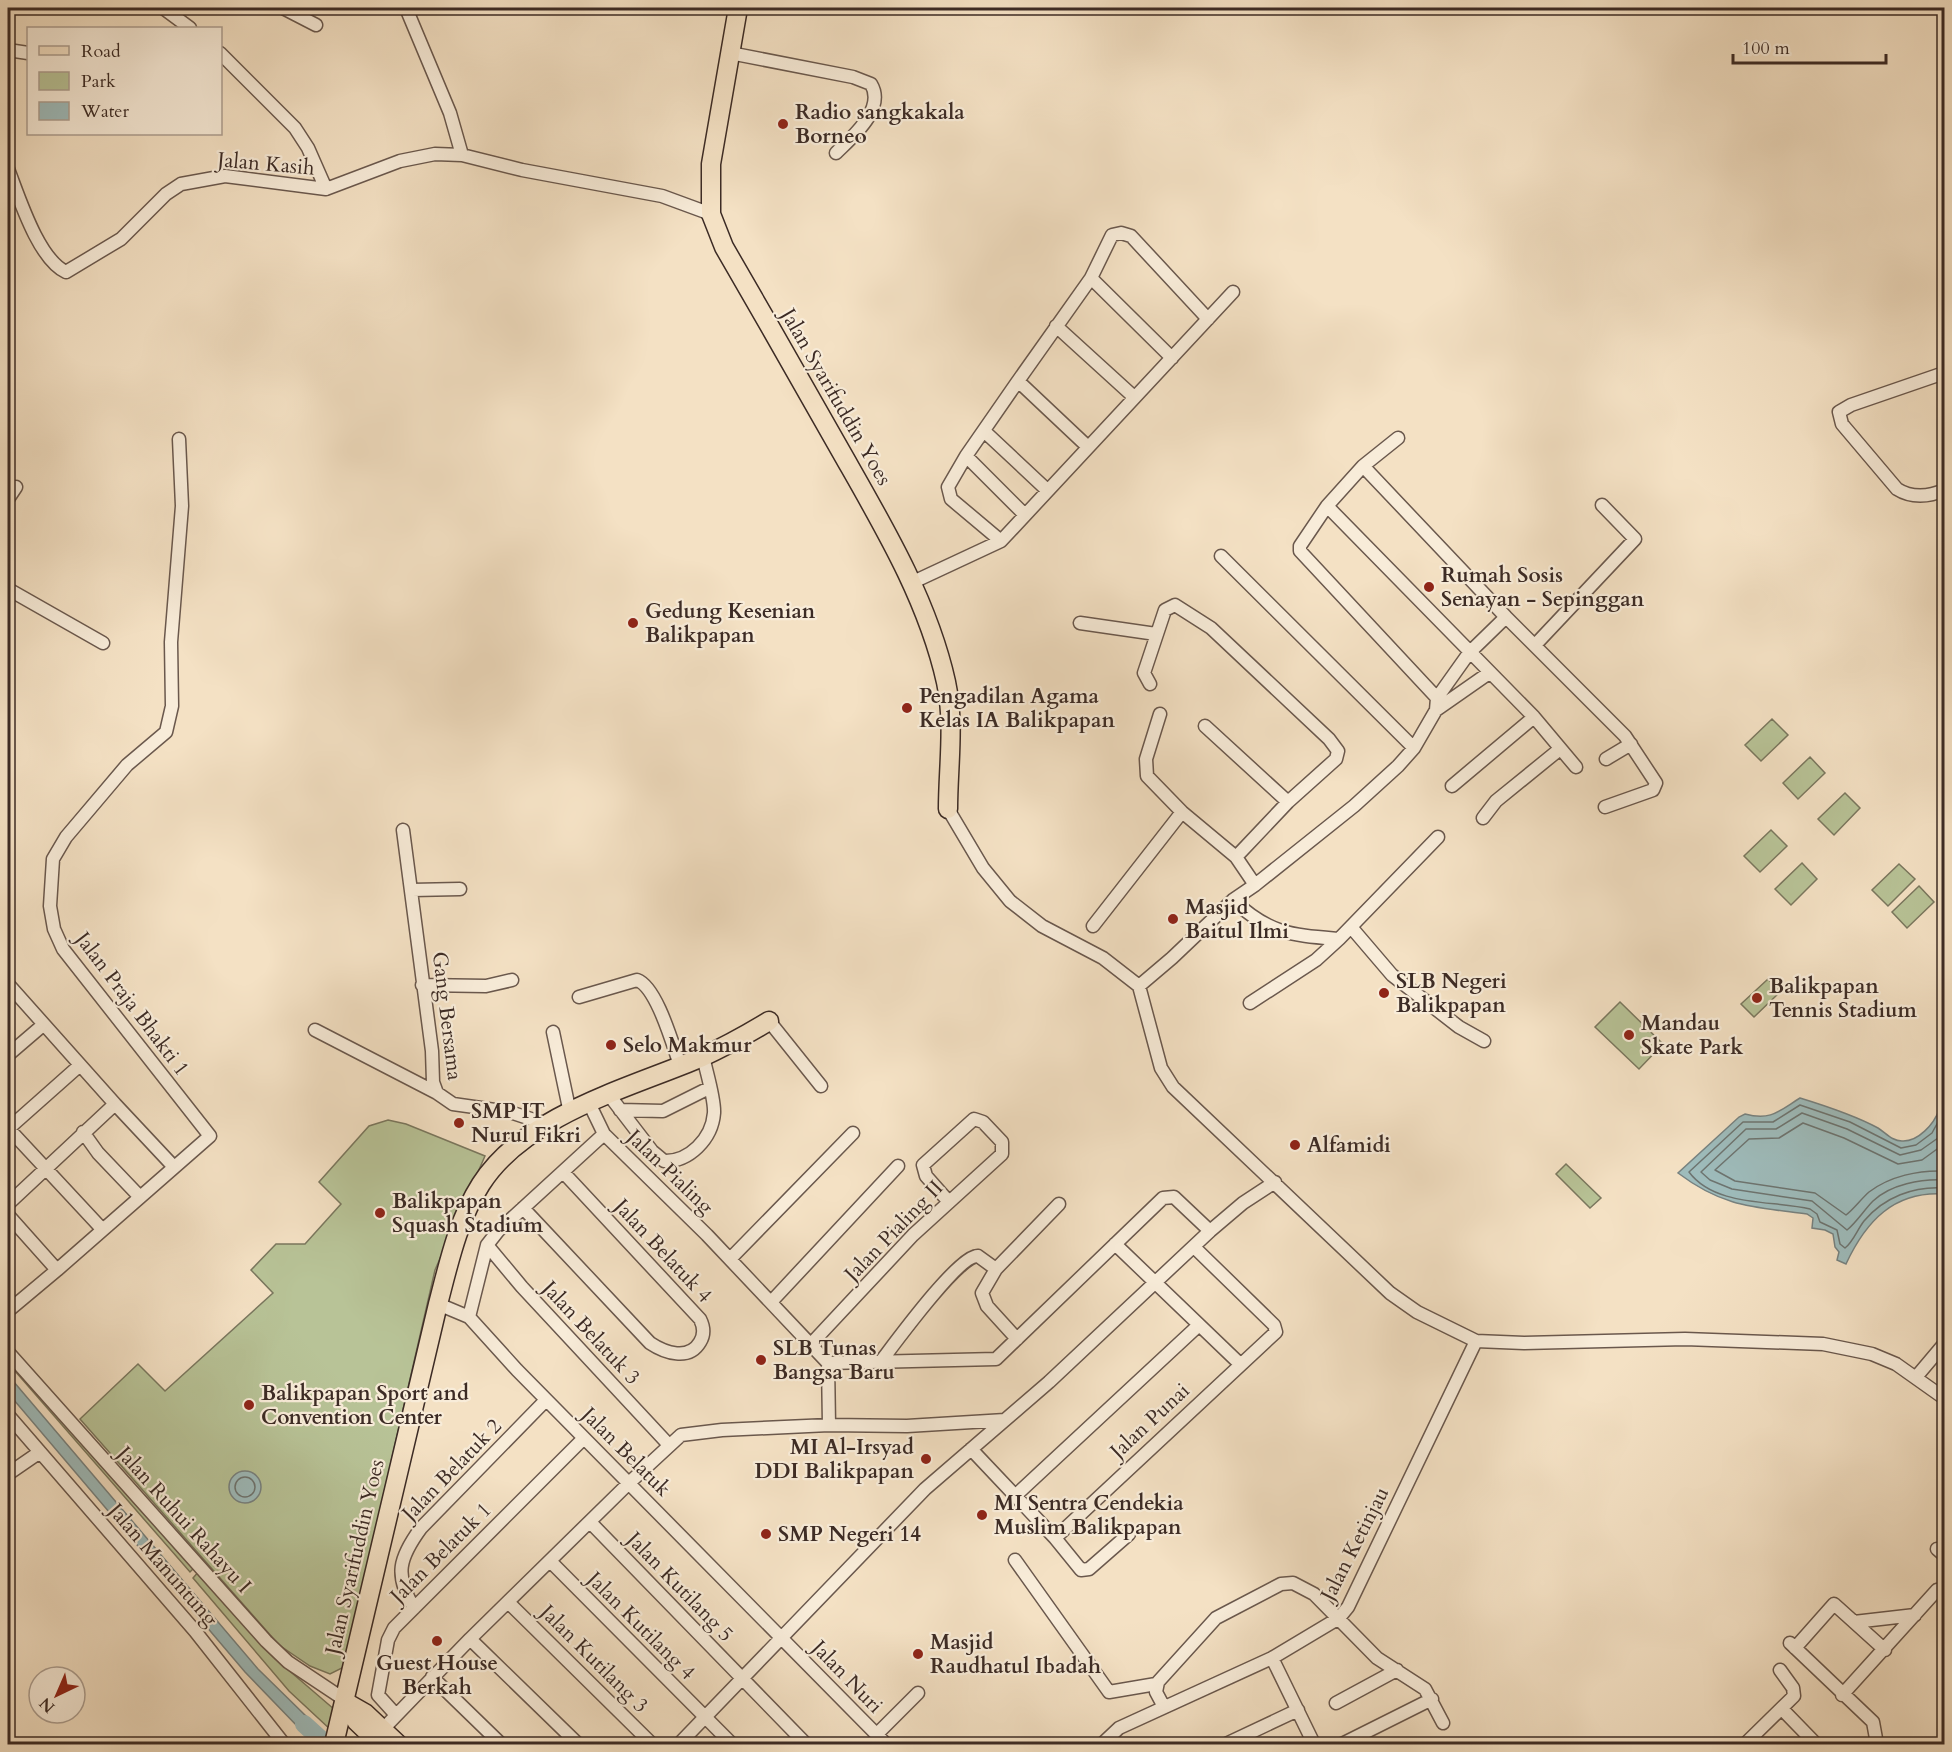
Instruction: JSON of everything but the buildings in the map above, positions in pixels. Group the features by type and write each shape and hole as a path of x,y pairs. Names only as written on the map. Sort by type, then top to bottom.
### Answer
{"highway":[{"name":"Jalan Syarifuddin Yoes","path":"738,8 711,164 711,214 724,247 873,507 911,582 928,624 946,683 951,748 948,809"},
{"name":"Jalan Syarifuddin Yoes","path":"336,1736 454,1240 481,1184 515,1147 546,1124 589,1103 736,1041 769,1021"}],"main road":[{"path":"345,1700 366,1712 400,1744"},
{"path":"345,1700 355,1722 378,1744"}],"street":[{"path":"163,8 189,27"},
{"path":"283,8 316,25"},
{"path":"406,8 450,113 462,155"},
{"path":"8,50 27,53"},
{"path":"730,53 853,77 871,84 876,95 874,106 866,120 836,153"},
{"path":"222,55 294,128 308,148 326,189"},
{"name":"Jalan Kasih","path":"8,169 34,232 51,262 66,272 121,239 166,194 181,184 225,176 326,189 400,160 435,154 462,155 522,170 662,196 711,214"},
{"path":"1001,541 951,499 948,487 966,456 1091,278 1112,235 1125,233 1131,236 1208,319"},
{"path":"1091,278 1172,358"},
{"path":"911,582 1001,541 1233,292"},
{"path":"1056,326 1134,397"},
{"path":"1944,373 1851,405 1839,412 1842,424 1897,489 1906,495 1916,496 1944,490"},
{"path":"1018,381 1088,447"},
{"path":"984,431 1047,490"},
{"path":"1398,438 1363,466 1327,506 1300,546 1300,553 1437,704"},
{"name":"Jalan Praja Bhakti 1","path":"8,1311 210,1136 63,949 54,929 50,885 53,859 66,837 127,765 166,732 172,706 171,642 181,518 179,439"},
{"path":"966,456 1024,514"},
{"path":"1363,466 1506,617 1536,644 1631,744 1656,783 1656,787 1605,807"},
{"path":"8,499 16,487"},
{"path":"1536,644 1635,539 1602,505"},
{"path":"1327,506 1468,653 1534,717 1576,767"},
{"path":"1221,556 1414,748"},
{"path":"8,589 102,643"},
{"path":"1150,684 1144,673 1156,634 1165,610 1175,605 1196,617 1329,739 1338,751 1336,759 1288,802 1236,857"},
{"path":"1139,986 1233,900 1354,806 1398,766 1414,748 1468,653 1506,617"},
{"path":"1080,623 1156,634"},
{"path":"1437,704 1488,673"},
{"path":"1160,714 1146,759 1147,776 1182,812 1236,857 1255,885"},
{"path":"1452,786 1534,717"},
{"path":"1205,726 1288,802"},
{"path":"1606,759 1631,744"},
{"path":"1483,818 1496,801 1560,749"},
{"path":"948,809 983,868 1010,902 1042,926 1103,958 1139,986 1166,1078 1390,1293 1417,1312 1476,1341 1524,1343 1686,1339 1823,1344 1872,1353 1917,1376 1944,1398"},
{"path":"1093,926 1182,812"},
{"name":"Gang Bersama","path":"403,830 432,1051 433,1082 437,1093 453,1104 510,1112 546,1124"},
{"path":"1250,1003 1316,960 1438,837"},
{"path":"412,890 460,889"},
{"path":"1233,900 1254,920 1275,930 1303,936 1339,939"},
{"path":"1351,927 1392,975 1459,1027 1484,1041"},
{"path":"422,985 486,986 512,980"},
{"path":"579,997 637,980 642,982 656,1002 680,1065"},
{"path":"8,984 79,1066 174,1167"},
{"path":"769,1021 821,1086"},
{"path":"8,1055 43,1025"},
{"path":"315,1030 437,1093"},
{"path":"553,1032 570,1113"},
{"path":"609,1095 651,1151 664,1161 676,1162 701,1144 714,1112 703,1056"},
{"path":"79,1066 8,1129 102,1229"},
{"path":"620,1110 663,1111 709,1088"},
{"path":"589,1103 604,1134"},
{"path":"8,1204 115,1104"},
{"name":"Jalan Pialing II","path":"812,1343 913,1236 1002,1154 1004,1148 983,1122 974,1119 922,1165 926,1176 949,1202"},
{"path":"83,1132 98,1153 140,1197"},
{"path":"730,1259 854,1133"},
{"name":"Jalan Pialing","path":"487,1245 523,1208 604,1134 772,1301 828,1362"},
{"path":"772,1301 898,1166"},
{"name":"Jalan Belatuk 4","path":"523,1208 650,1343 662,1350 677,1354 689,1353 699,1344 704,1335 700,1319 562,1172"},
{"path":"679,1744 925,1489 1155,1285 1210,1231 1243,1203 1275,1182"},
{"path":"829,1425 828,1362 996,1359 1162,1198 1174,1197 1210,1231"},
{"path":"1017,1339 983,1299 982,1293 996,1269 1059,1204"},
{"path":"8,1215 57,1270"},
{"path":"1115,1244 1155,1285 1240,1364"},
{"path":"470,1317 487,1245"},
{"name":"Jalan Belatuk 3","path":"487,1245 530,1295 669,1445"},
{"name":"Jalan Punai","path":"1055,1538 1276,1329 1194,1247"},
{"path":"882,1360 940,1287 968,1258 978,1256 996,1269"},
{"name":"Jalan Belatuk","path":"438,1304 470,1317 546,1400 781,1637"},
{"path":"1016,1495 1199,1325"},
{"name":"Jalan Ketinjau","path":"1102,1744 1119,1728 1272,1658 1339,1618 1348,1607 1476,1341"},
{"path":"1917,1376 1944,1344"},
{"name":"Jalan Ruhui Rahayu I","path":"8,1352 266,1641 296,1667 345,1700"},
{"name":"Jalan Belatuk 2","path":"414,1608 400,1582 411,1542 421,1528 546,1400"},
{"name":"Jalan Manuntung","path":"8,1414 195,1631 284,1744"},
{"path":"384,1728 470,1639 681,1435 692,1432 829,1425 907,1426 1005,1420"},
{"name":"Jalan Belatuk 1","path":"396,1715 378,1695 388,1640 394,1628 584,1438"},
{"path":"971,1449 1016,1495 1081,1570 1089,1569 1129,1534"},
{"path":"8,1474 40,1452"},
{"name":"Jalan Kutilang 5","path":"590,1522 806,1744"},
{"path":"1015,1560 1108,1692 1156,1684 1216,1618 1281,1584 1293,1583 1314,1594 1377,1658 1425,1689 1443,1723"},
{"name":"Jalan Kutilang 4","path":"550,1561 732,1744"},
{"path":"1842,1695 1937,1590 1944,1589"},
{"name":"Jalan Kutilang 3","path":"508,1602 652,1744"},
{"path":"1877,1744 1873,1722 1842,1695 1793,1645 1834,1604 1885,1650"},
{"path":"1854,1622 1915,1615"},
{"name":"Jalan Nuri","path":"781,1637 886,1744"},
{"path":"470,1639 578,1744"},
{"path":"1272,1658 1314,1744"},
{"path":"1336,1703 1397,1670"},
{"path":"1745,1744 1795,1695 1780,1670"},
{"path":"432,1677 501,1744"},
{"path":"1156,1684 1156,1692 1164,1707"},
{"path":"876,1734 918,1693"},
{"path":"1341,1744 1432,1699"},
{"path":"1782,1709 1816,1744"},
{"path":"1226,1744 1298,1710"}],"green space":[{"path":"1772,719 1788,735 1761,761 1745,745"},
{"path":"1810,757 1825,773 1798,799 1783,783"},
{"path":"1845,793 1860,808 1834,835 1818,819"},
{"path":"1771,830 1787,846 1760,872 1744,856"},
{"path":"1802,863 1817,879 1791,905 1775,889"},
{"path":"1899,864 1915,879 1888,906 1872,890"},
{"path":"1919,886 1934,902 1907,928 1892,912"},
{"path":"1768,979 1780,992 1754,1017 1741,1004"},
{"name":"Mandau Skate Park","path":"1620,1002 1663,1044 1639,1069 1595,1027"},
{"name":"Balikpapan Sport and Convention Center","path":"388,1120 406,1124 485,1156 435,1270 344,1667 330,1674 310,1666 279,1645 80,1419 138,1364 165,1391 273,1293 251,1270 276,1244 305,1244 341,1204 319,1182 369,1126"},
{"path":"1566,1164 1601,1198 1590,1208 1556,1174"},
{"path":"8,1352 196,1566 190,1572 8,1363"},
{"path":"200,1570 278,1661 335,1710 332,1731 289,1691 193,1578"}],"water":[{"path":"1944,1060 1944,1194 1926,1194 1896,1203 1873,1222 1863,1234 1846,1264 1837,1260 1839,1252 1835,1247 1833,1234 1812,1228 1813,1218 1807,1214 1739,1204 1710,1193 1678,1173 1739,1117 1745,1114 1762,1116 1774,1114 1800,1098 1859,1119 1895,1140 1914,1139 1929,1126 1939,1110 1940,1072"},
{"path":"8,1375 258,1669 309,1719 299,1728 245,1672 8,1393"},
{"path":"245,1471 256,1476 261,1487 256,1498 245,1503 234,1498 229,1487 234,1476"}],"waterway":[{"path":"304,1724 326,1744"}],"place":[{"name":"Radio sangkakala Borneo","path":"783,124"},
{"name":"Rumah Sosis Senayan - Sepinggan","path":"1429,587"},
{"name":"Gedung Kesenian Balikpapan","path":"633,623"},
{"name":"Pengadilan Agama Kelas IA Balikpapan","path":"907,708"},
{"name":"Masjid Baitul Ilmi","path":"1173,919"},
{"name":"SLB Negeri Balikpapan","path":"1384,993"},
{"name":"Balikpapan Tennis Stadium","path":"1757,998"},
{"name":"Mandau Skate Park","path":"1629,1035"},
{"name":"Selo Makmur","path":"611,1045"},
{"name":"SMP IT Nurul Fikri","path":"459,1123"},
{"name":"Alfamidi","path":"1295,1145"},
{"name":"Balikpapan Squash Stadium","path":"380,1213"},
{"name":"SLB Tunas Bangsa Baru","path":"761,1360"},
{"name":"Balikpapan Sport and Convention Center","path":"249,1405"},
{"name":"MI Al-Irsyad DDI Balikpapan","path":"926,1459"},
{"name":"MI Sentra Cendekia Muslim Balikpapan","path":"982,1515"},
{"name":"SMP Negeri 14","path":"766,1534"},
{"name":"Guest House Berkah","path":"437,1641"},
{"name":"Masjid Raudhatul Ibadah","path":"918,1654"}]}
